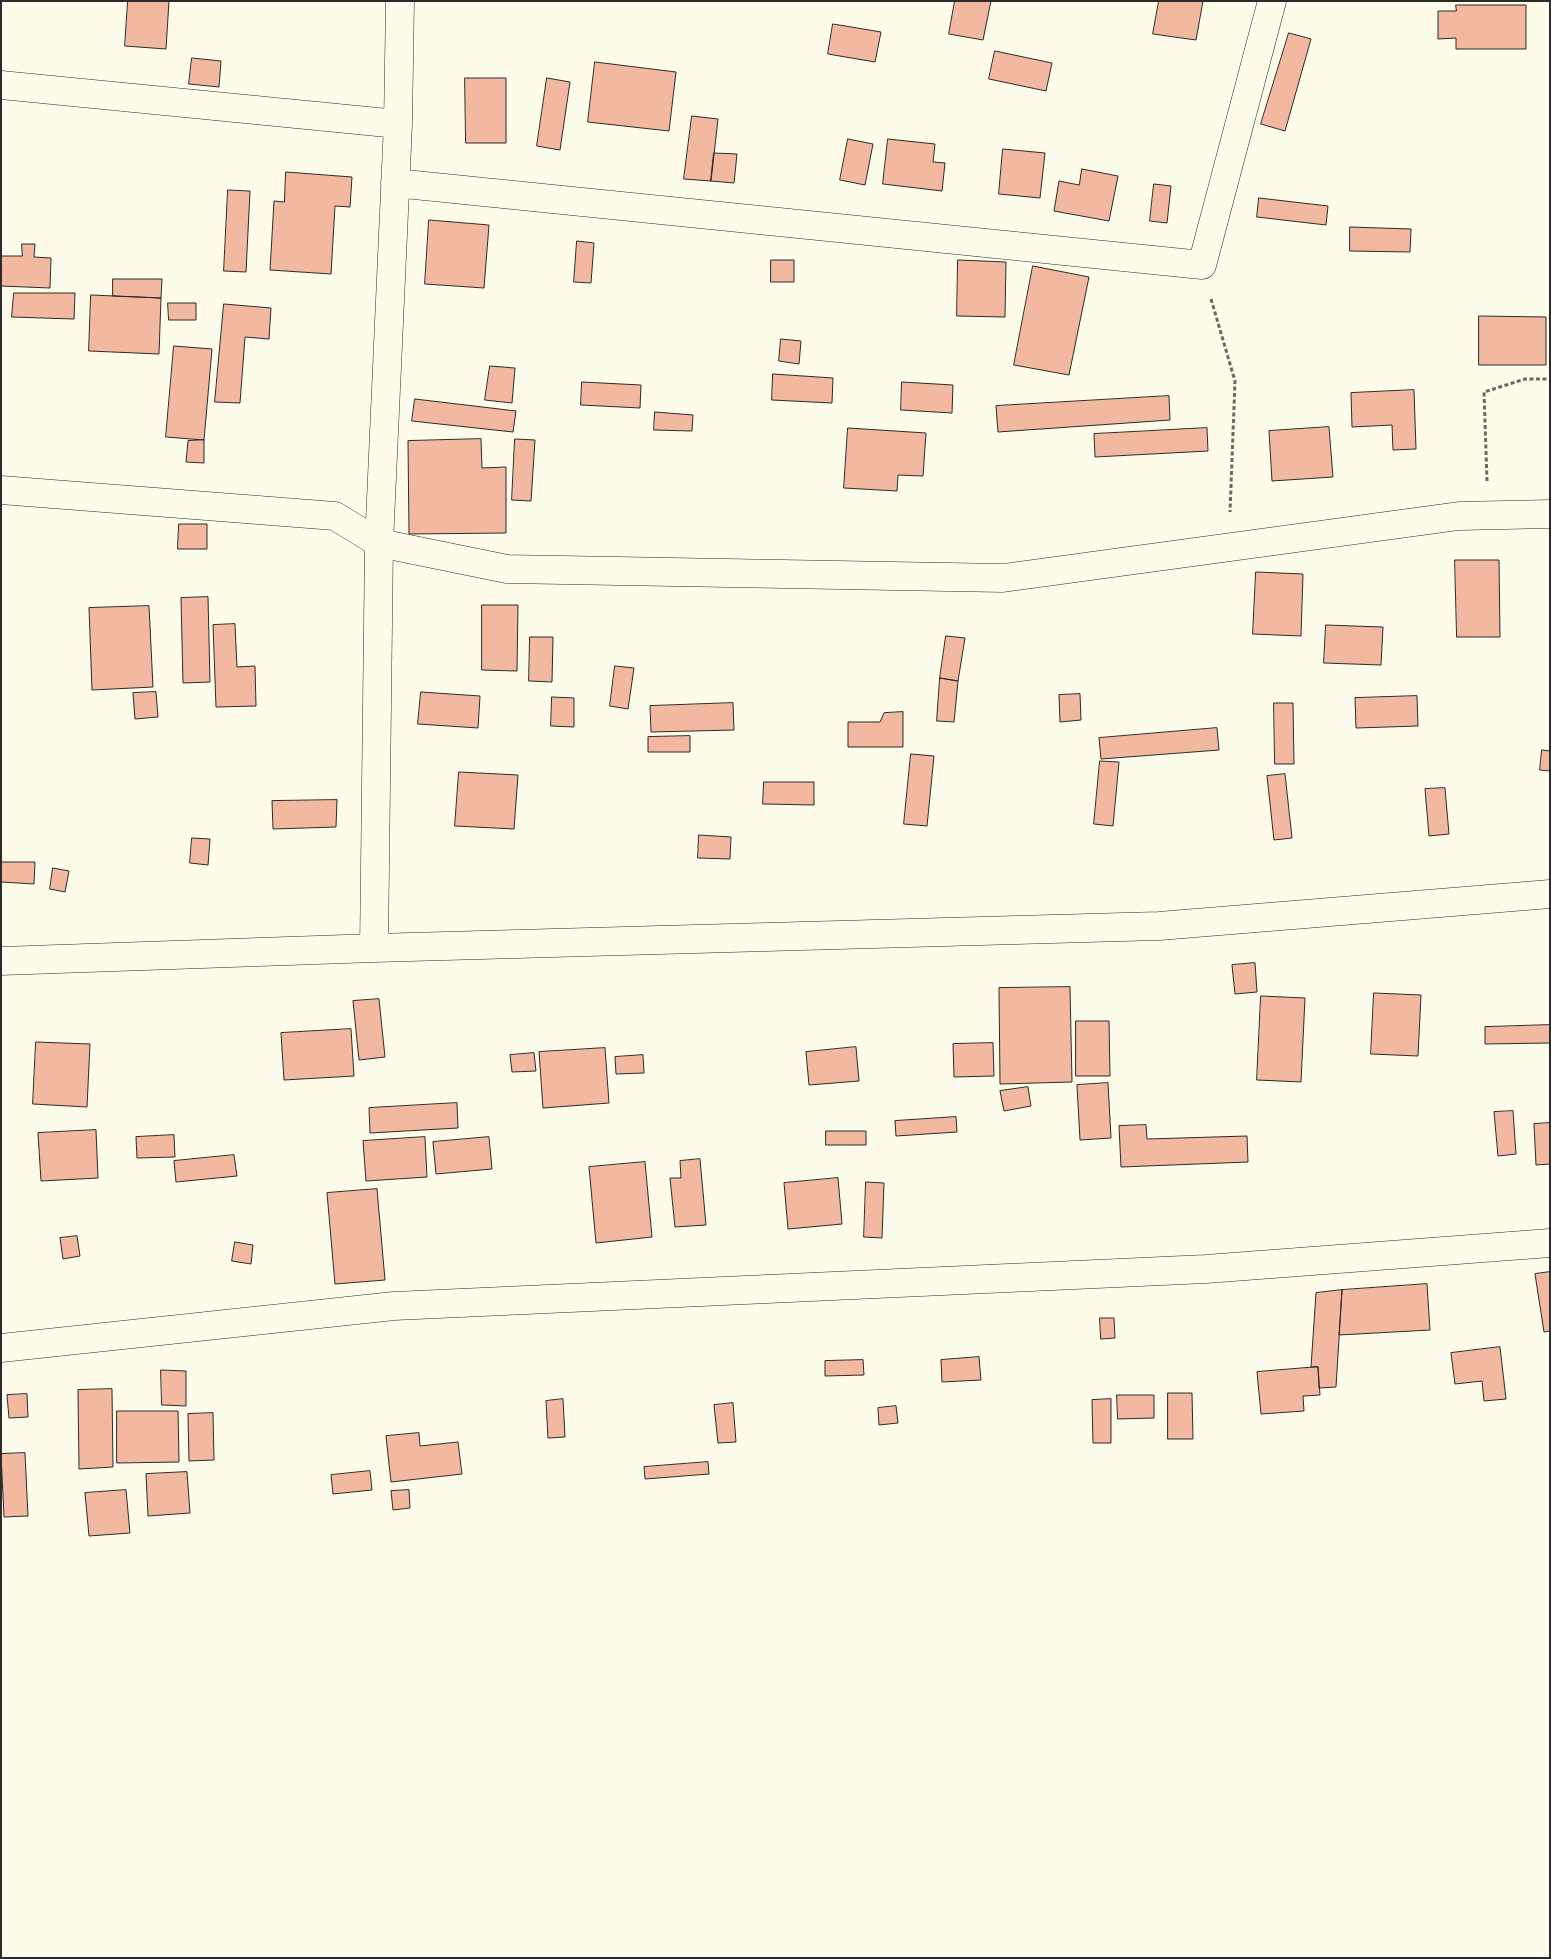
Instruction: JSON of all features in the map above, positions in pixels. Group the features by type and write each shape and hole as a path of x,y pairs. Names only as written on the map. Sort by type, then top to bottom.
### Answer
{"street":[{"path":"374,948 379,543 398,124 400,1"},
{"path":"395,183 1202,265 1272,1"},
{"path":"1,85 398,124"},
{"path":"1,490 335,516 379,543 507,569 1003,578 1459,516 1550,514"},
{"path":"1,962 374,948 1160,926 1550,894"},
{"path":"1,1348 394,1306 1206,1269 1550,1243"}],"path":[{"path":"1202,265 1234,381 1228,547"},
{"path":"1488,515 1484,392 1525,379 1550,379"}],"building":[{"path":"128,1 169,1 166,49 125,46"},
{"path":"955,1 991,1 983,40 949,34"},
{"path":"1159,1 1203,1 1196,40 1153,34"},
{"path":"1456,5 1526,5 1526,49 1456,49 1456,38 1438,39 1438,11 1456,11"},
{"path":"833,24 881,32 875,62 828,54"},
{"path":"1289,33 1311,39 1285,131 1261,124"},
{"path":"995,51 1052,63 1046,91 989,79"},
{"path":"192,58 221,61 219,87 189,84"},
{"path":"595,62 676,72 669,131 588,122"},
{"path":"465,78 506,78 506,143 466,143"},
{"path":"547,78 570,82 560,150 537,146"},
{"path":"692,116 718,119 711,181 684,179"},
{"path":"848,139 873,144 865,185 840,180"},
{"path":"888,139 935,144 933,162 945,163 942,191 883,184"},
{"path":"1003,149 1045,153 1040,198 999,194"},
{"path":"714,153 737,154 734,183 711,181"},
{"path":"1082,169 1118,176 1109,221 1054,211 1059,181 1079,185"},
{"path":"286,172 352,177 350,207 335,206 331,274 270,270 274,201 284,202"},
{"path":"1154,184 1171,186 1167,223 1150,221"},
{"path":"228,190 250,191 246,272 224,271"},
{"path":"1259,198 1328,206 1326,225 1257,217"},
{"path":"429,220 489,225 484,288 425,284"},
{"path":"1350,227 1411,229 1410,252 1350,251"},
{"path":"577,241 594,243 591,283 574,282"},
{"path":"22,244 35,244 34,257 51,258 50,288 1,286 1,256 22,256"},
{"path":"771,260 794,260 794,282 771,282"},
{"path":"958,260 1006,262 1005,317 957,316"},
{"path":"1033,266 1089,277 1069,375 1014,365"},
{"path":"113,279 162,279 161,298 113,296"},
{"path":"14,293 75,293 74,319 12,317"},
{"path":"91,295 161,298 159,354 89,351"},
{"path":"168,303 196,303 196,320 169,320"},
{"path":"224,304 271,308 269,339 245,337 240,403 215,402"},
{"path":"1479,316 1546,317 1546,365 1479,365"},
{"path":"781,339 801,341 799,364 779,361"},
{"path":"174,346 212,349 204,440 166,437"},
{"path":"490,366 515,368 512,403 485,400"},
{"path":"773,374 833,378 832,403 772,400"},
{"path":"582,382 641,385 640,408 581,405"},
{"path":"902,382 953,385 952,413 901,410"},
{"path":"1414,390 1416,449 1393,450 1392,425 1352,427 1351,393"},
{"path":"1169,396 1170,420 998,432 996,406"},
{"path":"415,399 516,411 513,432 412,421"},
{"path":"655,412 693,415 692,431 654,430"},
{"path":"1329,427 1333,477 1272,481 1269,431"},
{"path":"848,428 926,433 923,476 898,475 897,491 844,488"},
{"path":"1207,428 1208,451 1095,457 1094,434"},
{"path":"481,439 482,468 506,467 506,533 409,534 408,441"},
{"path":"515,439 535,440 531,501 512,500"},
{"path":"204,440 204,463 186,462 188,441"},
{"path":"179,524 207,524 207,549 178,549"},
{"path":"1455,560 1499,560 1500,637 1457,637"},
{"path":"1256,572 1303,574 1301,636 1253,634"},
{"path":"208,597 210,682 183,683 181,598"},
{"path":"482,605 518,605 517,671 482,670"},
{"path":"149,606 153,687 92,690 89,608"},
{"path":"235,624 237,667 255,666 256,706 216,707 213,625"},
{"path":"1326,625 1383,627 1381,665 1324,663"},
{"path":"946,636 965,638 958,681 940,678"},
{"path":"530,637 553,637 552,682 529,681"},
{"path":"615,666 634,668 628,709 610,706"},
{"path":"940,678 958,681 954,722 937,721"},
{"path":"156,692 158,717 135,719 133,693"},
{"path":"421,692 480,696 478,728 418,724"},
{"path":"1080,694 1081,720 1060,722 1059,695"},
{"path":"1417,696 1418,726 1356,728 1355,698"},
{"path":"552,697 574,698 574,727 551,726"},
{"path":"733,703 734,730 651,732 650,706"},
{"path":"1274,703 1293,703 1294,764 1275,764"},
{"path":"903,712 903,747 848,747 848,722 880,722 884,713"},
{"path":"1217,728 1219,750 1101,759 1099,738"},
{"path":"690,736 690,752 648,752 648,737"},
{"path":"1542,750 1550,751 1550,771 1540,770"},
{"path":"911,754 934,756 927,826 904,824"},
{"path":"1100,761 1119,762 1113,826 1094,824"},
{"path":"459,772 518,775 514,829 455,826"},
{"path":"1285,774 1292,838 1274,840 1267,776"},
{"path":"764,782 814,782 814,805 763,804"},
{"path":"1445,788 1449,834 1429,836 1425,789"},
{"path":"337,800 336,827 273,829 272,801"},
{"path":"699,835 731,837 730,859 698,858"},
{"path":"192,838 210,839 208,865 190,863"},
{"path":"1,862 35,862 34,884 1,882"},
{"path":"53,868 69,871 65,892 50,889"},
{"path":"1255,963 1257,992 1235,994 1232,965"},
{"path":"1070,987 1072,1082 1000,1084 999,988"},
{"path":"1374,993 1421,995 1418,1056 1371,1054"},
{"path":"1261,996 1305,998 1301,1082 1257,1080"},
{"path":"379,999 385,1057 359,1060 353,1001"},
{"path":"1076,1021 1109,1021 1110,1076 1076,1076"},
{"path":"1550,1025 1550,1043 1485,1044 1485,1027"},
{"path":"351,1029 354,1076 284,1080 281,1033"},
{"path":"36,1042 90,1044 87,1107 33,1104"},
{"path":"993,1043 994,1076 954,1077 953,1044"},
{"path":"856,1047 859,1081 809,1085 806,1052"},
{"path":"605,1048 609,1103 543,1108 539,1052"},
{"path":"534,1053 536,1071 512,1072 510,1055"},
{"path":"643,1055 644,1073 616,1074 615,1057"},
{"path":"1108,1083 1111,1138 1080,1140 1077,1085"},
{"path":"1028,1087 1031,1106 1004,1111 1000,1091"},
{"path":"457,1103 458,1128 370,1133 369,1108"},
{"path":"1513,1111 1516,1154 1498,1156 1494,1112"},
{"path":"956,1117 957,1132 896,1136 895,1121"},
{"path":"1550,1123 1550,1164 1536,1165 1534,1124"},
{"path":"1146,1125 1147,1139 1247,1136 1248,1162 1121,1167 1119,1126"},
{"path":"96,1130 98,1178 41,1181 38,1133"},
{"path":"826,1131 866,1131 866,1145 826,1145"},
{"path":"174,1135 175,1157 137,1158 136,1137"},
{"path":"425,1137 427,1177 366,1181 363,1141"},
{"path":"489,1137 492,1169 436,1174 433,1142"},
{"path":"234,1155 237,1176 176,1182 174,1161"},
{"path":"700,1159 706,1225 675,1227 670,1178 681,1178 680,1161"},
{"path":"645,1162 652,1237 596,1243 589,1167"},
{"path":"838,1178 842,1224 788,1229 784,1183"},
{"path":"866,1182 884,1183 882,1238 864,1237"},
{"path":"377,1189 385,1280 335,1284 327,1193"},
{"path":"77,1236 80,1256 63,1259 60,1238"},
{"path":"235,1242 253,1245 251,1264 232,1261"},
{"path":"1550,1272 1550,1331 1544,1332 1535,1274"},
{"path":"1427,1284 1430,1330 1339,1335 1342,1290"},
{"path":"1342,1290 1336,1387 1319,1388 1318,1367 1311,1367 1316,1293"},
{"path":"1100,1318 1114,1318 1115,1338 1101,1339"},
{"path":"1500,1347 1506,1399 1484,1401 1482,1381 1455,1384 1451,1353"},
{"path":"979,1357 981,1380 942,1382 941,1360"},
{"path":"863,1360 864,1375 825,1376 825,1361"},
{"path":"1318,1367 1320,1395 1303,1396 1304,1411 1261,1414 1257,1372"},
{"path":"161,1370 186,1371 186,1406 162,1405"},
{"path":"112,1389 113,1467 79,1469 78,1390"},
{"path":"1168,1393 1192,1393 1193,1439 1168,1439"},
{"path":"27,1394 28,1417 9,1418 7,1395"},
{"path":"1117,1395 1154,1395 1154,1418 1118,1419"},
{"path":"563,1399 565,1437 548,1438 546,1401"},
{"path":"1111,1399 1111,1443 1093,1443 1092,1400"},
{"path":"733,1403 736,1442 718,1443 714,1405"},
{"path":"896,1406 898,1423 879,1425 878,1408"},
{"path":"117,1411 178,1411 179,1462 117,1463"},
{"path":"213,1413 214,1460 189,1461 188,1414"},
{"path":"419,1433 420,1446 458,1442 462,1474 391,1482 386,1436"},
{"path":"25,1453 28,1516 4,1517 1,1454"},
{"path":"708,1462 709,1474 645,1479 644,1467"},
{"path":"370,1471 372,1490 333,1494 331,1475"},
{"path":"187,1472 190,1513 148,1516 146,1474"},
{"path":"126,1490 130,1533 89,1536 85,1493"},
{"path":"409,1490 410,1508 393,1510 391,1491"}]}
